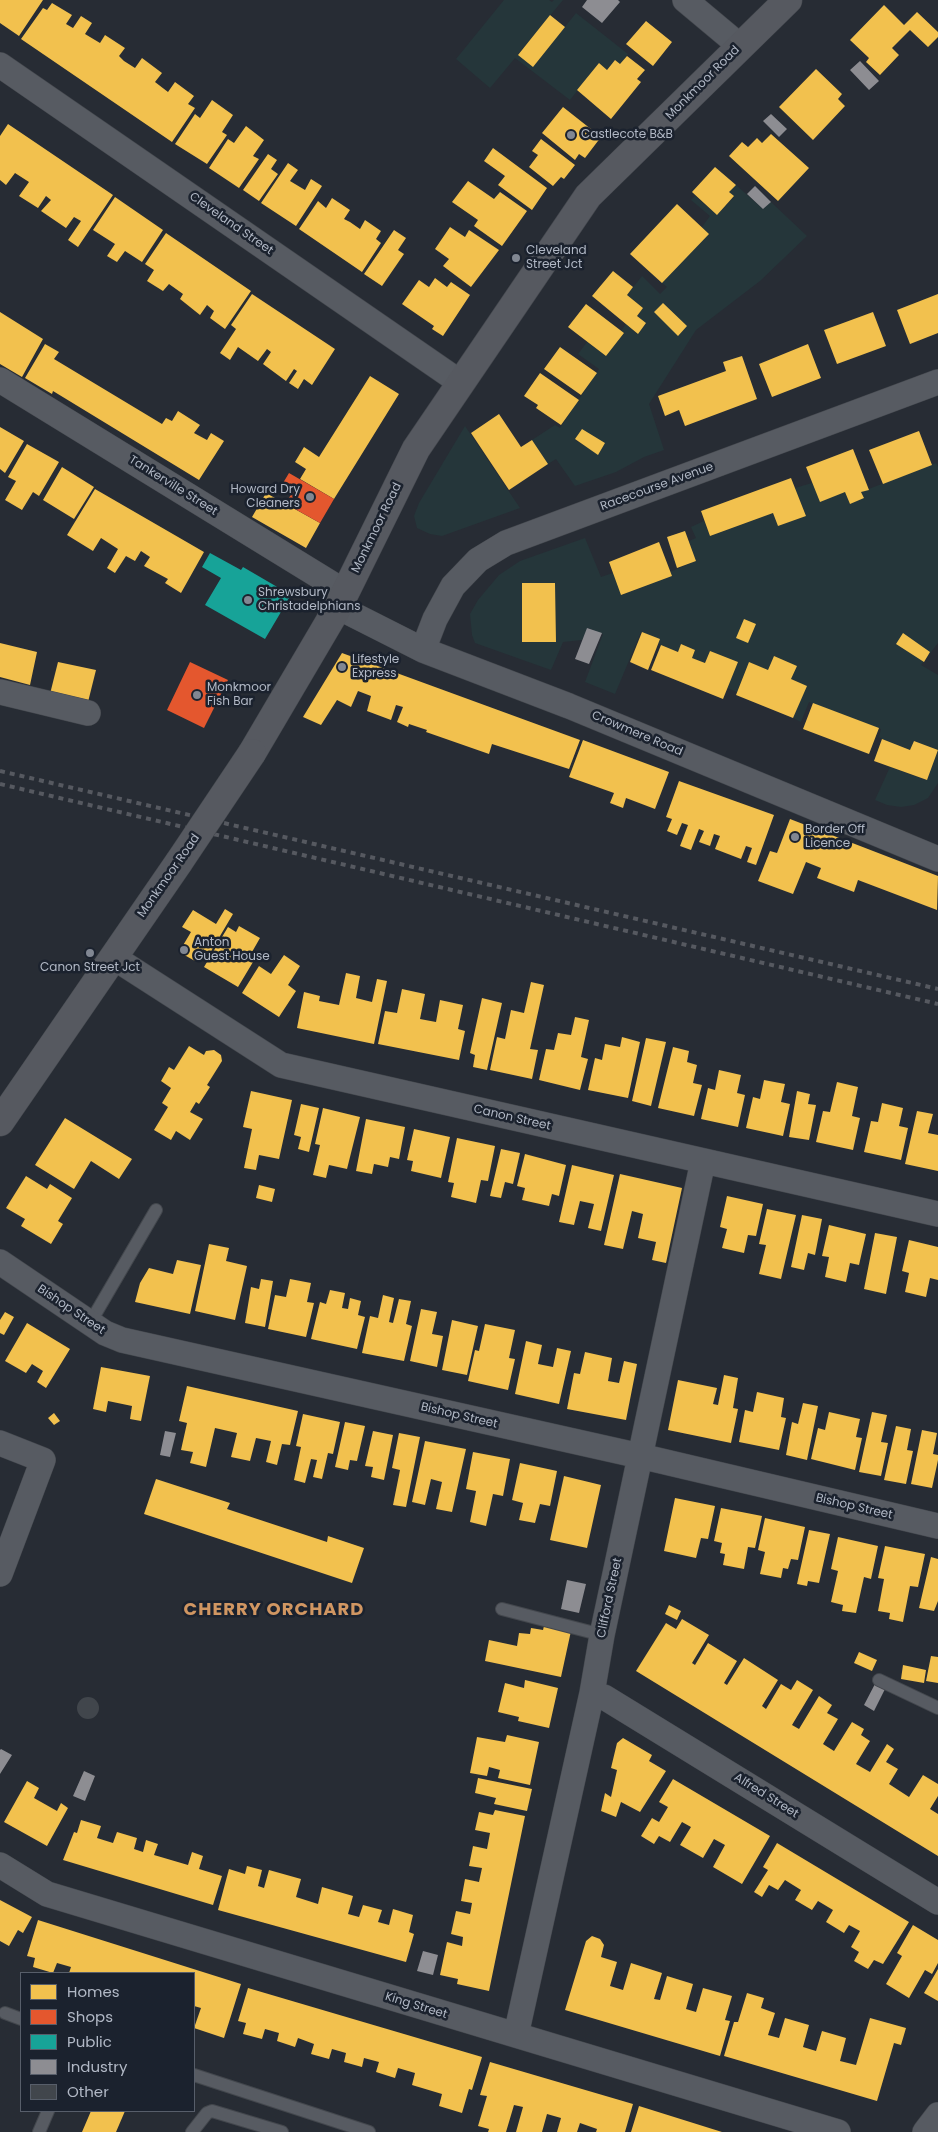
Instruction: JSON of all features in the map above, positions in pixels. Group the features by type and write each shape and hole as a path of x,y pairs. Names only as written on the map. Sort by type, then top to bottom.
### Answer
{"street":[{"path":"685,0 740,46"},
{"name":"Monkmoor Road","path":"0,1122 252,753 341,599 416,449 588,196 788,0"},
{"name":"Cleveland Street","path":"0,65 461,383"},
{"name":"Tankerville Street","path":"0,380 341,599"},
{"name":"Racecourse Avenue","path":"423,650 435,619 453,586 478,560 506,543 938,382"},
{"name":"Crowmere Road","path":"341,599 423,650 570,706 935,851"},
{"path":"0,692 88,713"},
{"name":"Canon Street","path":"113,956 281,1065 938,1214"},
{"name":"Clifford Street","path":"516,2035 592,1693 602,1635 703,1161"},
{"name":"Bishop Street","path":"0,1262 105,1333 122,1340 640,1456 938,1526"},
{"path":"0,1443 43,1460 0,1574"},
{"name":"Alfred Street","path":"592,1693 604,1697 938,1902"},
{"name":"King Street","path":"0,1865 47,1894 838,2132"},
{"path":"925,2132 938,2115"}],"lane":[{"path":"90,1323 156,1210"},
{"path":"502,1609 602,1635"},
{"path":"879,1680 938,1708"},
{"path":"5,2013 20,2019"},
{"path":"195,2075 369,2132"},
{"path":"192,2132 207,2113 212,2111 282,2132"},
{"path":"39,2132 48,2112"}],"shaded area":[{"path":"504,0 549,0 552,2 554,0 563,0 518,54 533,67 576,13 628,54 620,64 615,60 607,70 599,63 570,100 515,58 490,88 456,59"},
{"path":"736,185 763,209 771,202 807,236 760,281 696,330 649,404 664,450 644,457 616,472 575,486 556,459 548,464 532,440 555,425 560,428 599,369 578,354 587,342 606,356 624,333 621,331 626,324 637,334 646,324 637,316 643,308 627,295 642,276 660,294 667,287 662,283 708,234 702,227 710,216 691,200 695,196 717,215 734,197 729,192","holes":["582,429 605,443 598,454 575,440"]},
{"path":"465,426 520,508 442,536 430,534 417,528 414,516 419,503"},
{"path":"936,463 938,467 938,643 921,665 938,675 938,750 914,741 910,750 879,737 881,729 809,702 801,722 793,718 806,686 791,679 796,666 774,656 768,670 749,662 737,692 727,688 738,662 710,651 705,663 692,658 695,650 681,644 678,652 658,644 660,639 641,632 615,694 585,682 603,634 588,628 582,640 563,642 551,670 475,643 472,635 470,614 478,600 499,575 520,561 585,538 601,577 613,573 622,595 671,576 670,572 696,561 689,541 696,538 691,527 704,521 710,536 773,513 778,526 806,516 795,488 812,483 845,492 850,504 863,498 861,492","holes":["522,583 555,583 556,642 522,642"]},
{"path":"938,750 938,783 928,798 914,805 901,807 887,805 875,800 890,767 926,780"}],"building: Homes":[{"path":"0,0 43,0 19,36 0,23"},
{"path":"52,3 72,15 66,24 73,28 81,16 92,23 85,34 100,43 105,35 125,48 119,56 135,68 142,58 162,73 155,82 168,92 175,82 194,96 188,104 195,108 172,142 21,39 43,8 47,10"},
{"path":"884,5 904,25 917,12 938,32 938,37 928,47 910,30 892,48 899,55 880,75 866,62 869,58 850,40"},
{"path":"550,15 565,27 533,67 518,55"},
{"path":"646,21 672,42 653,66 626,44"},
{"path":"627,56 645,70 637,79 641,82 611,119 577,90 599,63 607,70 615,60 620,64"},
{"path":"816,69 842,94 838,99 845,106 813,140 779,107"},
{"path":"212,100 233,115 222,132 227,135 207,164 175,144 195,114 200,118"},
{"name":"Castlecote B&B","path":"563,107 601,137 585,158 579,154 575,160 542,133"},
{"path":"8,124 113,195 78,247 68,240 81,221 74,217 66,228 41,211 51,200 46,196 38,208 19,196 29,182 15,173 6,185 0,180 0,136"},
{"path":"246,126 264,140 253,156 259,159 239,188 209,168 228,139 234,143"},
{"path":"771,134 809,168 778,201 729,156 742,142 748,147 757,138 762,143"},
{"path":"541,139 575,165 564,179 561,177 553,186 529,167 538,155 532,151"},
{"path":"493,148 547,188 532,210 498,185 505,176 484,161"},
{"path":"268,154 277,160 271,169 278,174 259,201 243,190"},
{"path":"288,163 298,170 290,181 305,190 311,179 322,186 296,226 261,203"},
{"path":"715,167 736,185 729,192 734,196 717,215 692,192"},
{"path":"468,181 494,199 500,192 527,211 502,246 474,226 478,220 452,202"},
{"path":"115,197 163,230 142,262 125,251 117,262 107,256 115,244 93,230"},
{"path":"332,198 350,210 344,219 360,229 365,220 381,231 376,239 381,243 362,272 299,229 318,201 326,208"},
{"path":"677,204 709,234 662,283 630,254"},
{"path":"450,227 465,237 469,230 499,250 471,287 443,266 449,259 435,249"},
{"path":"394,230 406,238 398,250 404,254 382,286 364,274"},
{"path":"166,233 251,291 225,329 210,318 214,311 207,305 200,315 180,299 183,294 169,284 163,291 147,281 154,270 145,264"},
{"path":"613,271 633,287 627,295 643,308 637,316 646,323 638,334 592,296"},
{"path":"435,278 447,287 451,282 470,295 443,336 432,329 434,326 402,304 419,280 429,287"},
{"path":"252,294 335,349 312,385 304,379 298,389 289,383 297,371 294,369 286,381 263,364 271,352 267,349 258,361 238,347 230,360 220,353 236,329 231,325"},
{"path":"938,294 938,333 910,344 897,310"},
{"path":"663,303 687,326 678,336 654,312"},
{"path":"586,304 624,333 606,356 568,327"},
{"path":"0,312 43,339 22,377 0,364"},
{"path":"873,312 886,346 837,364 824,330"},
{"path":"45,344 59,352 54,359 162,424 166,418 172,421 178,411 200,425 194,433 207,440 211,433 224,441 199,480 53,391 52,394 25,378"},
{"path":"808,344 821,378 772,397 759,364"},
{"path":"560,347 597,373 581,395 544,369"},
{"path":"742,356 757,399 685,426 679,410 665,416 658,396 726,371 723,362"},
{"path":"540,373 579,400 561,425 536,408 538,405 524,396"},
{"path":"370,376 399,394 334,499 300,479 306,469 295,462 304,447 319,457"},
{"path":"499,414 521,447 532,440 548,464 509,490 471,433"},
{"path":"0,427 24,441 5,473 0,469"},
{"path":"582,429 605,443 598,455 575,439"},
{"path":"919,431 932,465 883,484 869,450"},
{"path":"27,444 59,462 39,496 33,492 22,510 5,500 16,481 8,477"},
{"path":"853,449 869,490 861,492 864,498 850,504 845,492 820,502 806,467"},
{"path":"62,467 94,487 74,519 43,500"},
{"path":"791,478 806,516 778,526 773,513 710,536 701,511"},
{"path":"95,489 204,552 181,593 165,583 168,579 144,566 150,557 141,551 135,561 126,556 115,573 107,568 118,549 101,538 93,551 67,535"},
{"path":"266,493 320,523 306,548 252,517"},
{"path":"685,531 696,561 677,568 667,537"},
{"path":"659,542 672,576 621,595 609,562"},
{"path":"522,583 555,583 556,642 522,642"},
{"path":"744,619 756,624 748,643 736,638"},
{"path":"642,632 660,639 648,670 630,662"},
{"path":"903,633 930,652 924,662 896,644"},
{"path":"0,643 37,652 30,685 0,677"},
{"path":"681,644 695,650 692,658 705,663 710,651 738,662 723,699 651,670 661,645 678,652"},
{"path":"342,653 580,740 569,769 492,744 489,754 426,732 427,730 409,724 408,727 397,722 403,707 396,705 391,720 367,711 371,696 358,691 351,707 337,700 321,725 303,717"},
{"path":"774,656 797,666 791,679 807,686 793,718 736,695 749,662 768,670"},
{"path":"58,662 96,670 88,702 50,694"},
{"path":"813,703 879,728 869,754 803,729"},
{"path":"882,739 910,750 914,741 938,750 927,780 874,761"},
{"path":"583,740 669,772 655,809 626,798 623,808 610,803 614,793 569,777"},
{"path":"679,781 774,815 756,865 747,862 752,848 746,846 741,859 715,849 720,836 714,834 710,846 699,842 704,831 699,829 691,850 680,846 688,825 682,823 677,835 667,831 672,819 666,817"},
{"path":"790,819 938,876 937,910 858,880 854,892 817,878 821,868 806,862 793,894 758,881 770,851 777,853"},
{"path":"225,909 233,914 210,953 203,949 195,961 179,952 191,932 182,927 193,910 216,924"},
{"path":"239,926 260,938 248,959 253,962 238,987 204,967 228,927 236,932"},
{"path":"284,955 300,966 288,985 296,991 279,1017 242,993 259,966 271,974"},
{"path":"346,973 360,976 356,998 372,1002 377,979 387,981 374,1044 297,1028 304,992 320,996 319,1001 339,1005"},
{"path":"531,982 544,985 530,1049 538,1050 532,1079 490,1070 497,1037 505,1039 511,1010 524,1013"},
{"path":"402,989 425,994 420,1019 436,1022 440,1000 463,1005 458,1029 465,1031 459,1060 378,1044 385,1011 397,1013"},
{"path":"482,998 502,1003 487,1070 473,1067 475,1055 470,1053"},
{"path":"575,1017 589,1020 581,1057 588,1059 580,1090 539,1080 546,1049 554,1050 558,1033 571,1035"},
{"path":"622,1037 640,1042 628,1098 588,1090 595,1058 602,1060 605,1044 620,1047"},
{"path":"646,1038 666,1042 651,1106 632,1101"},
{"path":"189,1046 204,1055 206,1051 214,1050 221,1055 222,1061 207,1085 210,1087 199,1104 196,1102 190,1112 203,1119 190,1140 176,1131 171,1140 154,1130 168,1107 162,1103 171,1088 161,1081 169,1067 174,1070"},
{"path":"673,1047 689,1051 687,1062 697,1065 693,1083 702,1085 694,1116 658,1108"},
{"path":"719,1070 741,1075 737,1093 745,1095 738,1127 701,1119 708,1088 715,1090"},
{"path":"764,1080 785,1084 781,1102 790,1104 783,1136 746,1128 753,1097 760,1099"},
{"path":"837,1082 858,1087 852,1116 860,1118 853,1150 816,1142 823,1111 830,1112"},
{"path":"251,1091 292,1100 279,1159 259,1155 256,1170 244,1168 252,1129 243,1127"},
{"path":"797,1091 810,1094 808,1104 816,1105 809,1140 789,1137"},
{"path":"882,1103 903,1108 899,1126 908,1128 901,1160 864,1152 871,1121 878,1122"},
{"path":"301,1104 319,1108 309,1152 298,1149 301,1137 294,1135"},
{"path":"323,1108 360,1117 347,1169 329,1165 326,1178 313,1175 320,1145 315,1144"},
{"path":"917,1111 933,1114 928,1133 938,1135 938,1171 905,1164"},
{"path":"65,1118 132,1159 119,1179 91,1161 74,1189 35,1165"},
{"path":"366,1119 405,1127 399,1159 390,1157 388,1167 374,1164 372,1174 356,1171"},
{"path":"414,1129 450,1137 441,1178 411,1171 413,1161 407,1160"},
{"path":"457,1138 495,1146 488,1181 481,1180 476,1203 451,1197 454,1183 448,1182"},
{"path":"501,1149 520,1153 513,1184 505,1182 501,1198 490,1196"},
{"path":"525,1154 566,1165 559,1196 552,1194 549,1206 522,1200 525,1188 517,1186"},
{"path":"572,1165 614,1175 601,1231 588,1228 594,1204 580,1201 574,1225 559,1222"},
{"path":"620,1174 682,1188 666,1263 652,1260 656,1242 638,1238 643,1214 632,1211 623,1249 604,1245"},
{"path":"26,1176 47,1189 50,1184 72,1198 58,1221 63,1224 51,1244 21,1226 25,1219 6,1208"},
{"path":"259,1185 275,1189 272,1202 256,1198"},
{"path":"727,1196 763,1204 756,1236 748,1235 744,1253 722,1248 727,1229 720,1227"},
{"path":"767,1209 796,1215 781,1279 759,1274 766,1245 759,1244"},
{"path":"802,1215 822,1219 815,1255 808,1253 804,1270 791,1267"},
{"path":"829,1225 866,1234 859,1265 850,1263 846,1282 825,1277 829,1257 822,1256"},
{"path":"875,1233 897,1237 886,1294 864,1289"},
{"path":"909,1240 938,1247 938,1280 930,1278 926,1297 905,1292 909,1273 902,1271"},
{"path":"209,1244 229,1248 226,1261 247,1266 235,1320 195,1311"},
{"path":"177,1260 201,1265 190,1314 135,1302 140,1283 149,1268 173,1274"},
{"path":"261,1279 273,1281 265,1327 245,1323 251,1287 259,1289"},
{"path":"290,1279 311,1283 307,1302 314,1303 306,1337 268,1329 275,1295 286,1297"},
{"path":"330,1290 345,1293 342,1308 348,1309 350,1298 361,1301 358,1315 365,1317 357,1349 311,1339 320,1302 326,1304"},
{"path":"383,1295 394,1298 389,1322 393,1323 399,1299 411,1301 406,1324 412,1326 404,1361 362,1353 370,1316 378,1318"},
{"path":"421,1309 437,1312 432,1334 443,1336 437,1367 410,1361"},
{"path":"5,1312 14,1317 4,1335 0,1333 0,1320"},
{"path":"452,1320 478,1326 467,1375 442,1370"},
{"path":"27,1323 70,1349 46,1388 37,1382 43,1371 32,1364 26,1373 5,1361"},
{"path":"485,1324 515,1330 509,1358 515,1359 508,1390 468,1381 475,1350 479,1351"},
{"path":"526,1341 542,1345 538,1364 553,1367 557,1348 571,1351 559,1404 515,1394"},
{"path":"585,1352 612,1358 608,1381 619,1383 624,1361 637,1364 626,1420 567,1409 574,1373 580,1374"},
{"path":"101,1367 150,1376 141,1421 130,1419 132,1406 108,1401 106,1412 93,1409"},
{"path":"724,1375 738,1378 733,1408 738,1409 731,1443 668,1430 678,1380 717,1388 713,1404 718,1405"},
{"path":"187,1386 298,1411 290,1445 282,1444 277,1465 266,1462 271,1441 256,1438 250,1461 231,1457 237,1433 215,1428 206,1467 190,1463 193,1452 181,1450 187,1423 179,1421"},
{"path":"757,1392 784,1398 781,1417 786,1418 779,1450 739,1442 745,1410 753,1412"},
{"path":"803,1403 818,1406 807,1460 786,1455 792,1422 798,1424"},
{"path":"829,1412 860,1419 856,1437 862,1438 855,1470 811,1459 818,1428 825,1430"},
{"path":"872,1412 887,1415 881,1442 888,1443 881,1476 859,1472"},
{"path":"54,1413 60,1421 54,1425 48,1418"},
{"path":"303,1414 340,1422 333,1454 328,1453 322,1479 313,1477 317,1460 311,1459 305,1483 294,1480 301,1447 296,1446"},
{"path":"345,1422 365,1426 357,1461 350,1460 348,1470 335,1467"},
{"path":"896,1426 911,1429 907,1450 913,1451 906,1484 884,1480"},
{"path":"922,1430 937,1433 933,1454 938,1455 938,1460 932,1488 911,1484"},
{"path":"373,1431 393,1435 384,1480 371,1477 373,1467 365,1466"},
{"path":"399,1433 420,1437 406,1507 393,1505 400,1470 392,1468"},
{"path":"425,1441 466,1449 452,1512 436,1509 442,1482 431,1479 425,1505 412,1502"},
{"path":"473,1452 510,1459 503,1496 493,1494 486,1526 470,1522 476,1491 466,1489"},
{"path":"520,1463 557,1471 550,1506 540,1504 535,1523 519,1520 523,1503 512,1500"},
{"path":"564,1476 601,1485 587,1548 550,1540"},
{"path":"156,1479 230,1503 227,1509 327,1542 328,1536 364,1548 352,1583 144,1514"},
{"path":"675,1498 715,1506 708,1539 701,1538 696,1558 664,1551"},
{"path":"721,1508 762,1516 755,1548 748,1547 744,1569 723,1565 725,1554 720,1553 722,1543 714,1541"},
{"path":"765,1518 805,1527 798,1560 791,1559 788,1569 783,1568 781,1578 760,1574 765,1552 758,1550"},
{"path":"809,1530 830,1534 819,1583 808,1581 807,1586 797,1584"},
{"path":"838,1537 878,1546 871,1579 864,1577 856,1613 842,1611 843,1605 831,1602 838,1571 831,1569"},
{"path":"885,1546 925,1554 918,1587 910,1586 903,1622 889,1619 890,1613 878,1611 884,1579 878,1578"},
{"path":"931,1557 938,1559 938,1601 934,1611 919,1608"},
{"path":"669,1605 681,1611 677,1620 665,1614"},
{"path":"682,1619 709,1635 692,1663 695,1665 708,1643 737,1661 724,1683 727,1685 744,1658 778,1680 762,1706 766,1709 781,1684 791,1690 797,1680 813,1690 792,1725 799,1729 819,1696 832,1705 827,1713 838,1719 823,1744 834,1751 852,1722 864,1729 861,1735 870,1741 856,1764 870,1772 887,1744 894,1749 886,1762 898,1769 889,1784 909,1797 923,1775 938,1784 938,1796 930,1809 938,1814 938,1856 636,1671 666,1623 676,1629"},
{"path":"544,1626 571,1631 561,1677 485,1661 489,1640 517,1646 519,1633 530,1634 531,1628 543,1630"},
{"path":"859,1652 877,1660 872,1671 854,1663"},
{"path":"931,1656 938,1657 938,1683 926,1681"},
{"path":"903,1665 926,1670 924,1683 901,1679"},
{"path":"525,1680 558,1688 549,1728 518,1721 519,1717 498,1712 505,1683 524,1688"},
{"path":"507,1735 539,1742 530,1785 498,1778 500,1770 489,1767 487,1776 470,1773 477,1737 505,1742"},
{"path":"623,1738 652,1755 649,1761 666,1771 640,1812 621,1802 616,1817 601,1811 605,1793 611,1797 617,1770 611,1768 617,1743"},
{"path":"478,1778 532,1789 527,1811 494,1804 496,1798 475,1793"},
{"path":"673,1779 770,1836 742,1884 713,1867 725,1845 714,1839 703,1858 680,1845 691,1827 682,1822 670,1842 659,1836 654,1844 641,1836 652,1818 659,1822 668,1807 659,1802"},
{"path":"27,1781 39,1788 34,1798 57,1811 61,1803 68,1808 47,1846 4,1822"},
{"path":"495,1810 525,1816 489,1991 457,1984 458,1979 440,1975 447,1942 462,1946 463,1937 451,1934 456,1911 470,1914 472,1903 461,1901 465,1879 479,1882 482,1868 469,1866 473,1846 487,1849 490,1833 475,1830 479,1812 493,1815"},
{"path":"81,1820 101,1826 97,1838 113,1843 117,1832 137,1838 134,1849 143,1852 146,1840 158,1844 154,1855 188,1865 192,1852 203,1856 199,1869 222,1876 213,1905 63,1860 74,1832 77,1833"},
{"path":"777,1843 909,1922 883,1964 874,1960 868,1969 854,1961 859,1952 851,1947 860,1931 849,1925 844,1933 826,1922 833,1910 818,1901 812,1910 795,1900 801,1890 785,1880 778,1890 769,1885 762,1897 754,1892 768,1870 763,1867"},
{"path":"247,1866 262,1870 258,1886 264,1888 269,1870 301,1879 296,1897 318,1904 322,1887 353,1896 348,1914 359,1917 363,1905 382,1910 378,1922 389,1925 393,1909 413,1915 409,1932 414,1934 406,1962 218,1910 229,1869 245,1874"},
{"path":"0,1900 32,1917 23,1933 18,1930 9,1946 0,1941"},
{"path":"38,1920 241,1984 224,2038 195,2028 201,2008 195,2006 195,1972 69,1972 71,1967 57,1963 53,1972 50,1972 33,1967 35,1958 27,1956"},
{"path":"913,1925 938,1940 938,1963 932,1974 925,1970 909,1998 886,1984 902,1956 897,1953"},
{"path":"592,1936 600,1939 604,1945 601,1957 617,1962 610,1986 623,1990 631,1963 662,1973 654,1999 660,2000 667,1976 693,1984 686,2009 696,2012 703,1988 732,1996 725,2020 730,2021 720,2056 565,2010 586,1941"},
{"path":"938,1969 938,2001 924,1993"},
{"path":"248,1988 482,2057 472,2090 469,2089 462,2113 439,2106 442,2094 412,2085 415,2073 398,2068 395,2078 376,2072 379,2062 364,2058 362,2067 344,2062 346,2053 332,2049 329,2059 311,2054 314,2044 298,2038 295,2047 277,2041 279,2033 265,2029 262,2039 243,2034 246,2023 238,2021"},
{"path":"747,1993 764,1998 761,2008 775,2013 768,2035 779,2038 785,2018 809,2025 803,2047 816,2051 822,2031 846,2038 840,2061 856,2065 870,2018 906,2028 901,2045 894,2043 877,2101 724,2056 734,2022 738,2022"},
{"path":"490,2062 633,2104 625,2132 596,2132 597,2129 580,2123 577,2132 557,2132 561,2118 547,2114 542,2132 516,2132 523,2107 514,2105 506,2132 488,2132 489,2129 478,2126 487,2096 480,2095"},
{"path":"639,2106 722,2132 631,2132"},
{"path":"91,2112 125,2112 116,2132 82,2132"}],"building: Shops":[{"name":"Howard Dry Cleaners","path":"289,473 334,499 320,523 286,504 291,494 280,488"},
{"name":"Monkmoor Fish Bar","path":"190,662 228,680 204,728 167,710"}],"building: Public":[{"name":"Shrewsbury Christadelphians","path":"210,553 241,570 243,567 291,595 265,639 205,605 221,578 202,567"}],"building: Industry":[{"path":"587,0 618,0 620,2 602,23 582,7"},
{"path":"860,61 879,81 869,90 850,70"},
{"path":"771,114 787,129 779,137 763,121"},
{"path":"755,186 771,202 763,209 747,194"},
{"path":"587,628 602,633 589,664 575,659"},
{"path":"165,1431 176,1433 170,1457 160,1455"},
{"path":"567,1580 586,1584 579,1613 561,1609"},
{"path":"876,1682 886,1687 874,1711 864,1705"},
{"path":"0,1750 12,1755 0,1774"},
{"path":"84,1771 95,1776 85,1801 73,1796"},
{"path":"423,1951 438,1955 433,1975 417,1971"}],"building: Other":[{"path":"84,1697 92,1697 99,1704 99,1712 92,1719 84,1719 77,1712 77,1704"}],"railway":[{"path":"0,771 938,989"},
{"path":"0,784 938,1004"}],"place":[{"name":"Castlecote B&B","path":"571,135"},
{"name":"Cleveland Street Jct","path":"516,258"},
{"name":"Howard Dry Cleaners","path":"310,497"},
{"name":"Shrewsbury Christadelphians","path":"248,600"},
{"name":"Lifestyle Express","path":"342,667"},
{"name":"Monkmoor Fish Bar","path":"197,695"},
{"name":"Border Off Licence","path":"795,837"},
{"name":"Anton Guest House","path":"184,950"},
{"name":"Canon Street Jct","path":"90,953"}],"district":[{"name":"CHERRY ORCHARD","path":"274,1610"}]}
